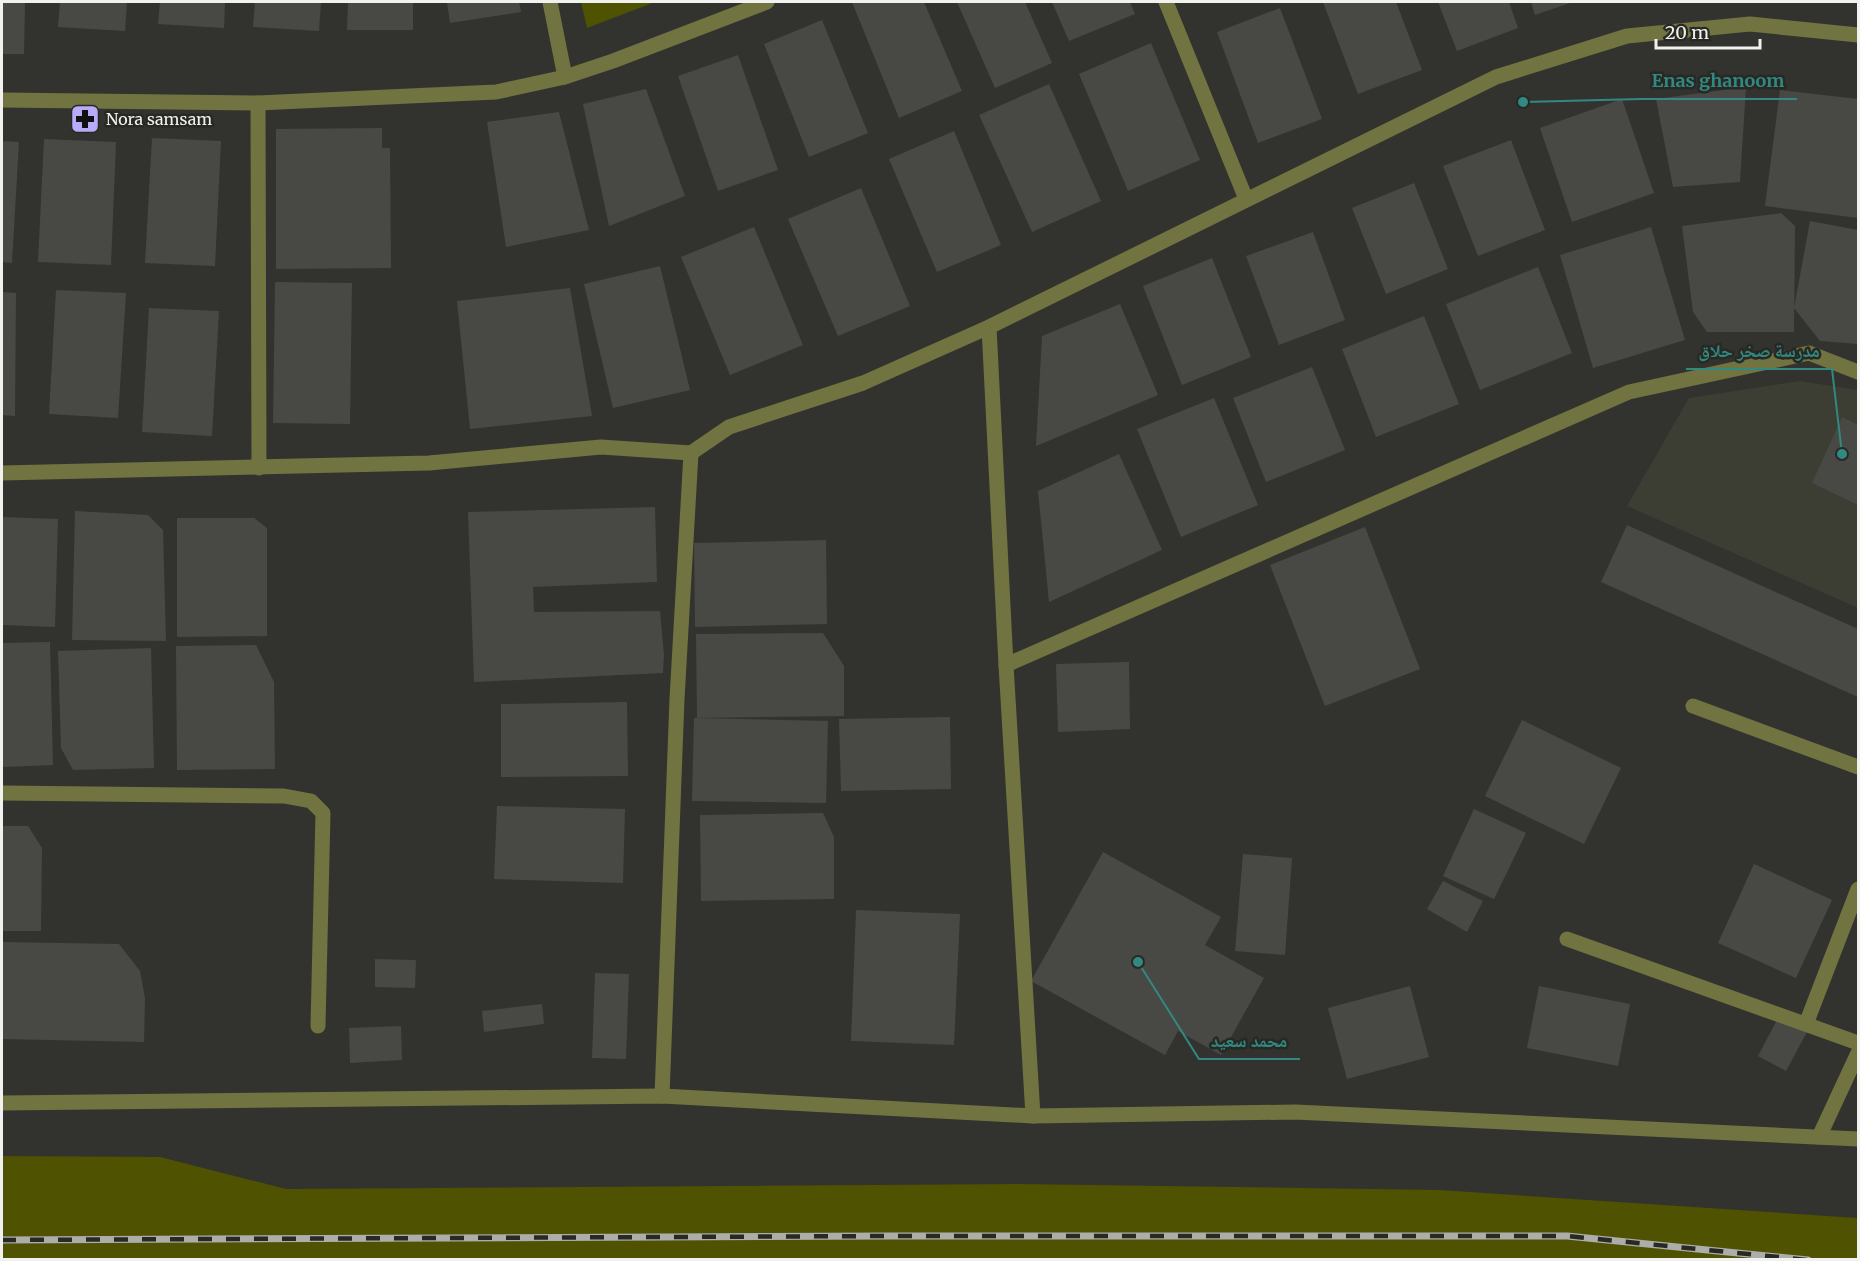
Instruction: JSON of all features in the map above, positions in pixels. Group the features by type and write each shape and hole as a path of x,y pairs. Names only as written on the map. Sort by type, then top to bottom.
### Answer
{"street":[{"path":"550,2 566,77"},
{"path":"2,100 258,103 496,92 566,77 767,2"},
{"path":"1166,2 1246,199"},
{"path":"2,473 429,463 601,447 691,453 729,428 863,383 989,327 1496,77 1627,36 1750,24 1858,35"},
{"path":"258,103 259,468"},
{"path":"989,327 1006,665 1033,1116"},
{"path":"1006,665 1629,392 1809,353 1858,372"},
{"path":"662,1096 677,699 691,453"},
{"path":"1693,706 1858,767"},
{"path":"2,793 284,796 311,801 323,813 318,1026"},
{"path":"1806,1024 1858,889"},
{"path":"1567,939 1858,1043"},
{"path":"1819,1137 1858,1053"},
{"path":"2,1102 662,1096 1033,1116 1295,1112 1858,1139"}],"shaded area":[{"path":"581,2 655,2 587,28"},
{"path":"1800,381 1858,390 1858,608 1627,506 1689,398"},
{"path":"2,1156 160,1157 286,1189 1018,1184 1439,1190 1858,1218 1858,1259 2,1259"}],"building":[{"path":"2,2 25,2 24,54 2,54"},
{"path":"60,2 127,2 125,31 58,27"},
{"path":"160,2 225,2 224,28 158,24"},
{"path":"255,2 321,2 319,31 253,27"},
{"path":"348,2 413,2 413,30 347,30"},
{"path":"447,2 519,2 521,12 450,23"},
{"path":"852,2 924,2 962,91 899,118"},
{"path":"957,2 1025,2 1052,63 995,88"},
{"path":"1052,2 1130,2 1135,14 1069,41"},
{"path":"1323,2 1396,2 1422,70 1358,94"},
{"path":"1438,2 1509,2 1518,28 1457,51"},
{"path":"1531,2 1573,2 1535,15"},
{"path":"1280,8 1322,119 1258,143 1217,32"},
{"path":"822,20 868,133 809,157 764,44"},
{"path":"1151,43 1200,160 1128,191 1079,74"},
{"path":"738,55 778,170 718,191 678,76"},
{"path":"1049,84 1101,201 1032,232 979,115"},
{"path":"1746,87 1740,182 1673,187 1656,99"},
{"path":"646,89 685,196 609,226 583,104"},
{"path":"1780,90 1858,99 1858,218 1765,206"},
{"path":"1622,99 1654,193 1572,222 1540,128"},
{"path":"559,112 589,230 506,247 487,122"},
{"path":"382,128 382,148 390,148 391,268 276,269 276,129"},
{"path":"954,131 1001,245 937,272 889,159"},
{"path":"152,138 221,141 215,266 145,263"},
{"path":"44,139 116,142 111,265 38,262"},
{"path":"1511,140 1545,230 1478,256 1443,166"},
{"path":"2,141 19,142 12,263 2,262"},
{"path":"1414,183 1448,269 1386,294 1352,208"},
{"path":"861,188 910,306 838,336 788,219"},
{"path":"1781,213 1795,226 1794,332 1707,332 1693,312 1682,226"},
{"path":"1810,221 1858,230 1858,344 1820,341 1794,308"},
{"path":"754,227 803,345 730,375 681,257"},
{"path":"1651,227 1685,340 1593,368 1560,255"},
{"path":"1313,232 1345,320 1279,345 1246,256"},
{"path":"1212,258 1251,357 1182,385 1143,286"},
{"path":"660,266 690,390 613,408 584,284"},
{"path":"1538,267 1572,353 1480,390 1446,304"},
{"path":"275,282 352,283 350,424 273,423"},
{"path":"570,288 592,416 470,429 457,301"},
{"path":"56,290 126,293 118,418 49,414"},
{"path":"2,292 16,293 15,416 2,415"},
{"path":"1120,304 1158,395 1036,446 1042,336"},
{"path":"149,308 219,311 212,436 142,432"},
{"path":"1424,316 1459,404 1376,437 1342,349"},
{"path":"1312,367 1345,450 1266,482 1233,398"},
{"path":"1214,398 1258,505 1181,537 1137,429"},
{"path":"1842,417 1858,425 1858,505 1812,483"},
{"path":"1119,454 1162,550 1049,602 1038,491"},
{"path":"655,507 657,582 533,587 534,612 660,611 664,655 663,673 474,682 468,512"},
{"path":"75,511 148,515 163,530 166,641 72,640"},
{"path":"2,517 58,519 55,627 2,625"},
{"path":"177,518 254,518 267,528 267,636 177,637"},
{"path":"1627,525 1858,629 1858,697 1601,582"},
{"path":"1365,527 1420,669 1325,706 1270,565"},
{"path":"826,540 827,624 695,627 694,543"},
{"path":"823,633 844,666 844,716 697,718 696,634"},
{"path":"50,642 53,765 2,767 2,643"},
{"path":"256,645 274,682 275,769 177,770 176,646"},
{"path":"151,648 154,768 73,770 61,748 58,651"},
{"path":"1129,662 1130,729 1058,732 1056,664"},
{"path":"627,702 628,776 501,777 501,704"},
{"path":"950,717 951,789 841,791 839,719"},
{"path":"694,718 828,721 826,803 692,801"},
{"path":"1522,720 1621,768 1584,844 1485,796"},
{"path":"497,806 625,809 623,883 494,879"},
{"path":"1474,809 1526,833 1494,899 1443,876"},
{"path":"823,813 834,837 834,899 701,901 700,815"},
{"path":"2,826 28,826 42,848 41,931 2,931"},
{"path":"1103,852 1221,917 1205,945 1264,978 1221,1055 1178,1031 1165,1055 1031,981"},
{"path":"1243,854 1292,858 1285,955 1235,951"},
{"path":"1754,864 1832,900 1796,978 1718,943"},
{"path":"1443,881 1483,901 1467,932 1427,909"},
{"path":"856,910 960,914 954,1045 851,1041"},
{"path":"2,942 119,944 140,971 145,998 144,1042 2,1039"},
{"path":"375,959 416,960 415,988 375,987"},
{"path":"595,973 629,974 626,1059 592,1058"},
{"path":"1410,986 1429,1057 1347,1079 1328,1008"},
{"path":"1539,986 1630,1004 1618,1066 1527,1048"},
{"path":"542,1004 544,1024 484,1032 482,1011"},
{"path":"1779,1016 1807,1032 1786,1071 1758,1056"},
{"path":"401,1026 402,1060 350,1063 349,1028"}],"railway":[{"path":"2,1240 1567,1236 1808,1260"}],"place":[{"name":"Enas ghanoom","path":"1523,102"},
{"name":"Nora samsam","path":"85,119"},
{"name":"مدرسة صخر حلاق","path":"1842,454"},
{"name":"محمد سعيد","path":"1138,962"}]}
